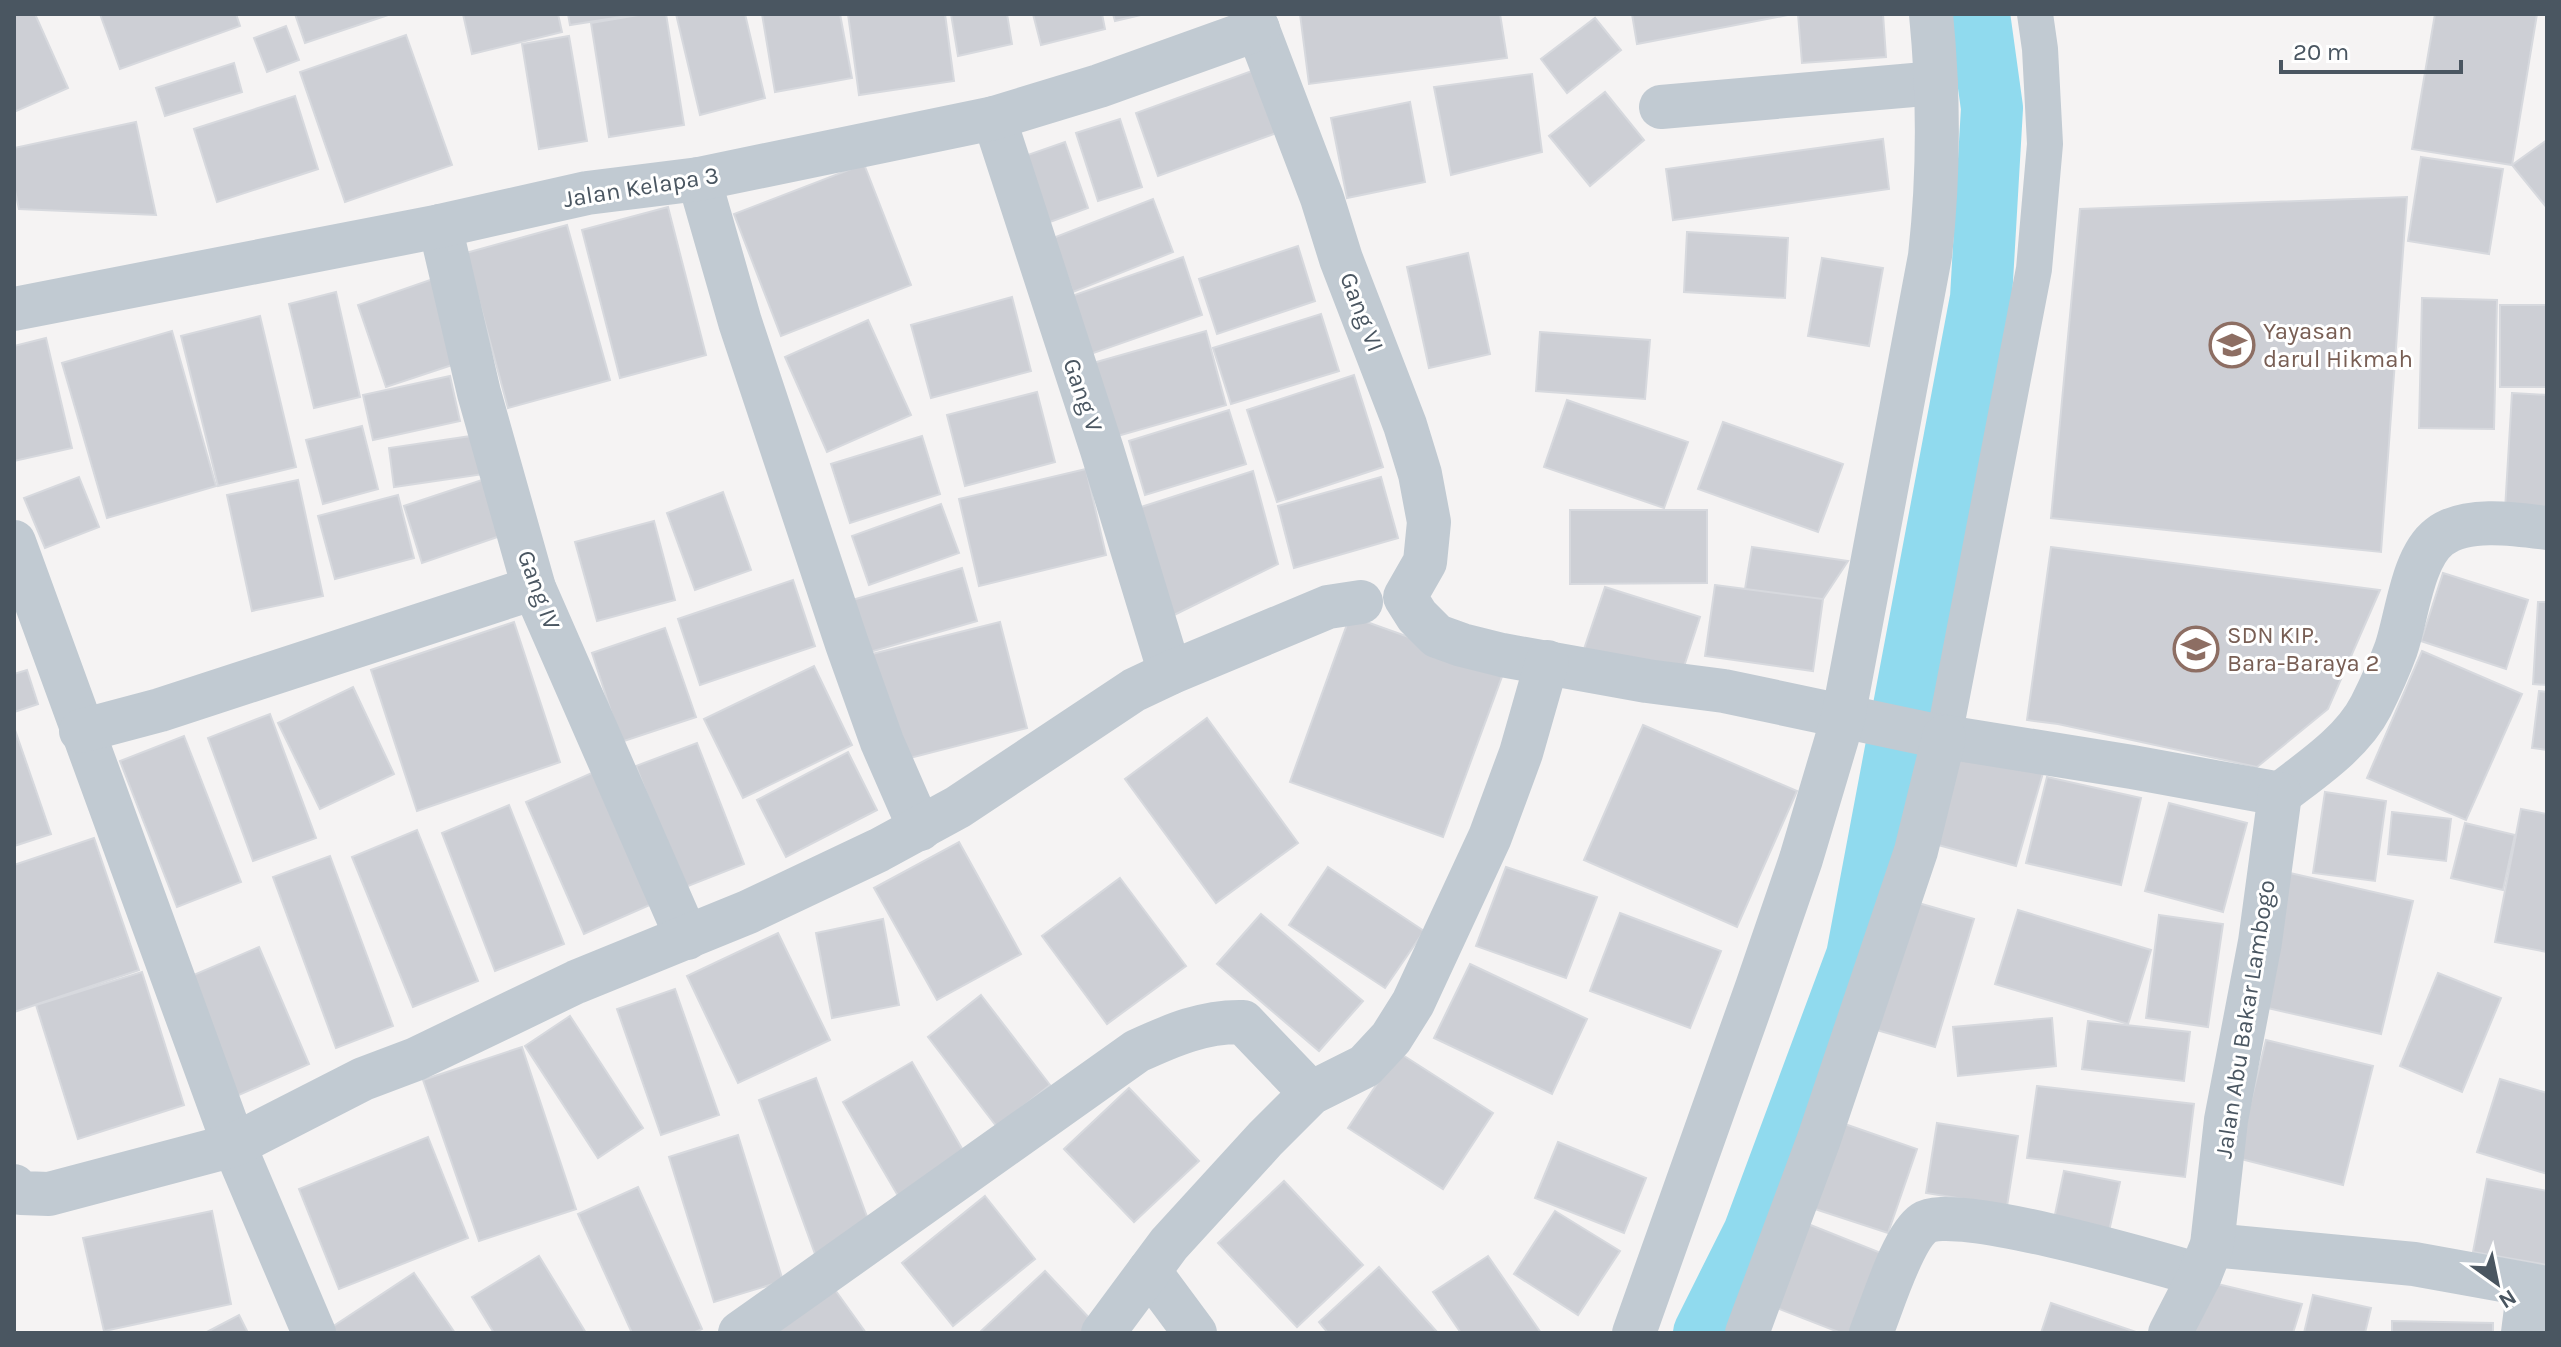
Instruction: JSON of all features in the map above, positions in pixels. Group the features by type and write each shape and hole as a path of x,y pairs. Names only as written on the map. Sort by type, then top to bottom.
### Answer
{"street":[{"path":"1634,1333 1848,719 1930,256 1937,195 1936,83 1931,14"},
{"name":"Jalan Kelapa 3","path":"14,309 440,226 587,193 699,179 994,118 1099,86 1255,21"},
{"name":"Gang VI","path":"1255,21 1405,425 1420,474 1429,522 1425,562 1405,597 1429,629 1447,641 1547,662"},
{"path":"1661,107 1936,83"},
{"name":"Gang V","path":"994,118 1102,450 1170,673"},
{"path":"699,179 740,322 847,644 882,742 920,829"},
{"name":"Gang IV","path":"440,226 479,393 534,588 687,938"},
{"path":"1103,1333 1169,1244 1311,1093 1365,1066 1391,1038 1413,1003 1490,837 1521,753 1547,662 1647,681 1724,691 1936,736 2280,794 2339,748 2370,709 2396,650 2420,567 2428,550 2441,535 2465,527 2504,523 2547,528"},
{"path":"14,542 234,1145 314,1333"},
{"path":"81,731 160,710 534,588"},
{"path":"14,1186 21,1193 49,1194 234,1145 363,1079 416,1059 576,982 812,883 920,829 1134,690 1328,607 1361,602"},
{"path":"1747,1333 1819,1139 1916,851 1936,736"},
{"name":"Jalan Abu Bakar Lambogo","path":"2170,1333 2206,1260 2226,1120 2260,942 2280,794"},
{"path":"740,1333 1137,1051 1185,1029 1223,1021 1243,1022 1311,1093"},
{"path":"1871,1333 1904,1250 1926,1222 1940,1218 2019,1228 2100,1247 2206,1260 2414,1264 2538,1287 2523,1333"},
{"path":"1149,1271 1195,1333"}],"lane":[{"path":"1936,736 2034,269 2045,144 2035,14"}],"building":[{"path":"14,14 35,14 68,88 14,112"},
{"path":"100,14 236,14 240,26 120,69"},
{"path":"295,14 391,14 305,43"},
{"path":"463,14 558,14 562,32 472,54"},
{"path":"568,14 640,14 570,25"},
{"path":"644,14 666,14 684,125 609,137 591,23"},
{"path":"676,14 745,14 765,98 700,115"},
{"path":"762,14 840,14 852,78 775,92"},
{"path":"848,14 945,14 954,81 859,95"},
{"path":"951,14 1007,14 1012,44 958,56"},
{"path":"1033,14 1102,14 1105,29 1041,45"},
{"path":"1113,14 1145,14 1115,21"},
{"path":"1300,14 1500,14 1507,58 1309,84"},
{"path":"1632,14 1788,14 1788,15 1637,44"},
{"path":"1798,14 1883,14 1886,57 1802,63"},
{"path":"2435,14 2537,14 2512,165 2412,149"},
{"path":"1595,18 1621,50 1567,93 1541,59"},
{"path":"286,26 299,60 267,72 254,38"},
{"path":"406,35 452,165 345,202 300,72"},
{"path":"569,36 587,141 539,149 522,44"},
{"path":"234,63 242,92 165,116 156,88"},
{"path":"1260,68 1282,131 1158,176 1136,113"},
{"path":"1532,74 1542,152 1451,175 1434,87"},
{"path":"1605,92 1644,140 1590,186 1549,136"},
{"path":"295,96 318,169 217,202 194,129"},
{"path":"1410,102 1425,182 1347,198 1331,118"},
{"path":"1120,119 1142,187 1098,201 1076,133"},
{"path":"136,122 156,215 19,209 14,186 14,148"},
{"path":"1883,139 1889,189 1673,220 1666,169"},
{"path":"2547,140 2547,208 2512,165"},
{"path":"1065,142 1088,208 1042,225 1019,158"},
{"path":"2421,157 2503,169 2489,254 2408,241"},
{"path":"864,164 911,285 781,336 734,214"},
{"name":"Yayasan darul Hikmah","path":"2407,197 2381,552 2051,518 2080,209"},
{"path":"1153,199 1173,252 1073,292 1053,238"},
{"path":"668,207 706,355 620,378 582,230"},
{"path":"567,225 610,380 508,408 466,253"},
{"path":"1687,232 1788,238 1785,298 1684,292"},
{"path":"1298,246 1315,301 1217,334 1199,279"},
{"path":"1468,253 1490,354 1429,368 1407,267"},
{"path":"1183,257 1202,315 1082,357 1063,299"},
{"path":"1822,258 1883,268 1869,346 1808,336"},
{"path":"433,279 461,362 386,387 358,305"},
{"path":"336,292 360,397 314,408 289,304"},
{"path":"1012,297 1031,371 931,398 911,325"},
{"path":"2422,298 2497,300 2494,429 2419,428"},
{"path":"2500,305 2547,305 2547,387 2500,387"},
{"path":"1321,314 1339,371 1231,404 1213,348"},
{"path":"260,316 296,467 218,486 181,336"},
{"path":"868,320 911,415 827,452 785,357"},
{"path":"172,331 216,486 107,518 62,363"},
{"path":"1206,331 1226,405 1107,439 1086,365"},
{"path":"1540,332 1650,340 1645,399 1536,391"},
{"path":"46,338 72,448 14,461 14,346"},
{"path":"1354,375 1383,467 1277,502 1247,410"},
{"path":"450,376 460,421 373,440 363,395"},
{"path":"1037,392 1055,462 965,486 947,415"},
{"path":"2512,393 2547,395 2547,512 2505,510"},
{"path":"1567,400 1688,442 1664,508 1544,467"},
{"path":"1229,410 1246,464 1145,495 1129,441"},
{"path":"1723,422 1843,464 1818,532 1698,489"},
{"path":"362,426 378,489 323,504 306,440"},
{"path":"478,435 484,474 394,487 389,448"},
{"path":"922,436 940,494 850,523 831,464"},
{"path":"1086,469 1106,555 979,586 959,499"},
{"path":"1253,471 1278,564 1170,617 1135,509"},
{"path":"79,477 99,527 45,548 24,498"},
{"path":"1381,477 1398,538 1294,568 1278,506"},
{"path":"485,479 503,535 422,563 404,506"},
{"path":"298,480 323,596 252,611 227,495"},
{"path":"723,492 751,570 695,590 667,513"},
{"path":"398,495 414,558 335,579 318,516"},
{"path":"941,504 959,553 869,585 852,536"},
{"path":"1570,510 1707,510 1707,583 1570,584"},
{"path":"654,521 675,600 597,621 575,542"},
{"path":"1752,547 1848,561 1823,599 1739,625"},
{"name":"SDN KIP. Bara-Baraya 2","path":"2051,547 2380,590 2328,709 2257,767 2027,720"},
{"path":"962,568 977,621 863,654 849,601"},
{"path":"2443,573 2528,600 2506,669 2421,641"},
{"path":"793,580 815,646 700,685 678,619"},
{"path":"1715,585 1823,599 1813,671 1705,656"},
{"path":"1605,587 1700,617 1679,682 1583,652"},
{"path":"2538,602 2547,602 2547,685 2533,684"},
{"path":"1350,616 1504,671 1443,837 1290,782"},
{"path":"514,622 560,762 417,811 371,670"},
{"path":"1000,622 1027,728 898,761 872,654"},
{"path":"665,628 696,717 621,742 592,653"},
{"path":"2422,651 2522,694 2466,820 2367,778"},
{"path":"814,666 852,745 743,798 704,719"},
{"path":"27,670 38,704 14,712 14,674"},
{"path":"353,687 394,774 320,809 278,723"},
{"path":"2539,691 2547,692 2547,750 2532,748"},
{"path":"270,714 316,838 253,861 208,738"},
{"path":"1207,718 1298,843 1216,903 1125,779"},
{"path":"1643,725 1797,791 1737,927 1584,860"},
{"path":"14,727 51,834 14,846"},
{"path":"184,736 241,882 177,907 120,761"},
{"path":"697,743 744,864 683,888 636,766"},
{"path":"1954,748 2043,773 2016,866 1927,842"},
{"path":"848,752 877,810 786,857 757,800"},
{"path":"594,772 652,904 584,934 526,802"},
{"path":"2047,777 2141,798 2121,885 2026,863"},
{"path":"2325,792 2386,801 2375,881 2313,873"},
{"path":"2169,803 2247,823 2223,912 2145,891"},
{"path":"509,805 564,944 495,971 442,833"},
{"path":"2521,809 2547,814 2547,952 2495,942"},
{"path":"2392,812 2451,819 2446,861 2388,854"},
{"path":"2465,823 2515,835 2503,890 2451,878"},
{"path":"417,830 478,981 413,1007 352,857"},
{"path":"94,838 139,970 14,1012 14,865"},
{"path":"959,842 1021,954 937,1000 874,888"},
{"path":"330,856 393,1026 336,1048 273,877"},
{"path":"1328,867 1424,931 1385,988 1289,925"},
{"path":"1506,867 1597,897 1566,978 1476,946"},
{"path":"2290,873 2413,901 2381,1034 2259,1006"},
{"path":"1120,878 1186,966 1107,1024 1042,936"},
{"path":"1908,900 1974,919 1935,1047 1870,1028"},
{"path":"2018,910 2151,950 2128,1024 1995,984"},
{"path":"1620,913 1721,951 1690,1028 1590,991"},
{"path":"1261,914 1363,1001 1319,1051 1217,964"},
{"path":"2159,915 2223,924 2208,1027 2146,1018"},
{"path":"883,919 899,1005 832,1018 816,933"},
{"path":"778,933 830,1040 738,1083 687,976"},
{"path":"259,947 309,1064 232,1098 182,980"},
{"path":"1470,964 1587,1019 1552,1094 1434,1038"},
{"path":"142,972 184,1105 78,1139 36,1005"},
{"path":"2438,973 2501,998 2462,1092 2400,1066"},
{"path":"675,989 719,1115 661,1135 617,1009"},
{"path":"981,995 1050,1085 997,1127 928,1037"},
{"path":"570,1016 643,1128 598,1158 525,1046"},
{"path":"2052,1018 2056,1066 1958,1076 1953,1027"},
{"path":"2088,1021 2190,1032 2184,1081 2082,1069"},
{"path":"2266,1040 2373,1066 2343,1185 2237,1158"},
{"path":"522,1047 576,1209 479,1241 423,1080"},
{"path":"1398,1052 1493,1113 1443,1189 1348,1128"},
{"path":"912,1062 972,1166 904,1206 843,1102"},
{"path":"816,1078 873,1233 815,1254 759,1100"},
{"path":"2500,1079 2547,1093 2547,1174 2477,1152"},
{"path":"2037,1086 2194,1104 2185,1177 2027,1158"},
{"path":"1129,1088 1199,1161 1134,1222 1064,1149"},
{"path":"1839,1122 1917,1149 1888,1233 1809,1207"},
{"path":"1937,1123 2018,1136 2007,1206 1926,1193"},
{"path":"738,1135 783,1281 714,1302 669,1157"},
{"path":"428,1137 468,1238 339,1289 299,1189"},
{"path":"1558,1142 1646,1178 1624,1233 1535,1198"},
{"path":"2064,1171 2120,1182 2107,1240 2052,1229"},
{"path":"2487,1179 2547,1191 2547,1265 2473,1252"},
{"path":"1284,1181 1363,1265 1297,1327 1218,1243"},
{"path":"638,1187 702,1329 693,1333 632,1333 578,1214"},
{"path":"985,1196 1035,1259 953,1326 902,1263"},
{"path":"212,1211 231,1304 104,1331 83,1238"},
{"path":"1555,1211 1620,1251 1578,1315 1514,1274"},
{"path":"1808,1224 1886,1255 1856,1333 1841,1333 1774,1307"},
{"path":"539,1256 586,1333 494,1333 472,1297"},
{"path":"1488,1256 1541,1333 1461,1333 1433,1292"},
{"path":"1379,1267 1438,1333 1328,1333 1319,1322"},
{"path":"1045,1271 1093,1322 1081,1333 979,1333"},
{"path":"414,1273 455,1333 323,1333"},
{"path":"2209,1282 2302,1304 2293,1333 2189,1333"},
{"path":"833,1287 866,1333 768,1333"},
{"path":"2313,1295 2371,1308 2365,1333 2304,1333"},
{"path":"2051,1303 2136,1332 2136,1333 2041,1333"},
{"path":"239,1315 248,1333 205,1333"},
{"path":"2392,1321 2493,1323 2493,1333 2392,1333"}],"waterway":[{"path":"1704,1333 1754,1233 1857,956 1981,298 1992,108 1979,14"}],"place":[{"name":"Yayasan darul Hikmah","path":"2232,345"},
{"name":"SDN KIP. Bara-Baraya 2","path":"2196,649"}]}
